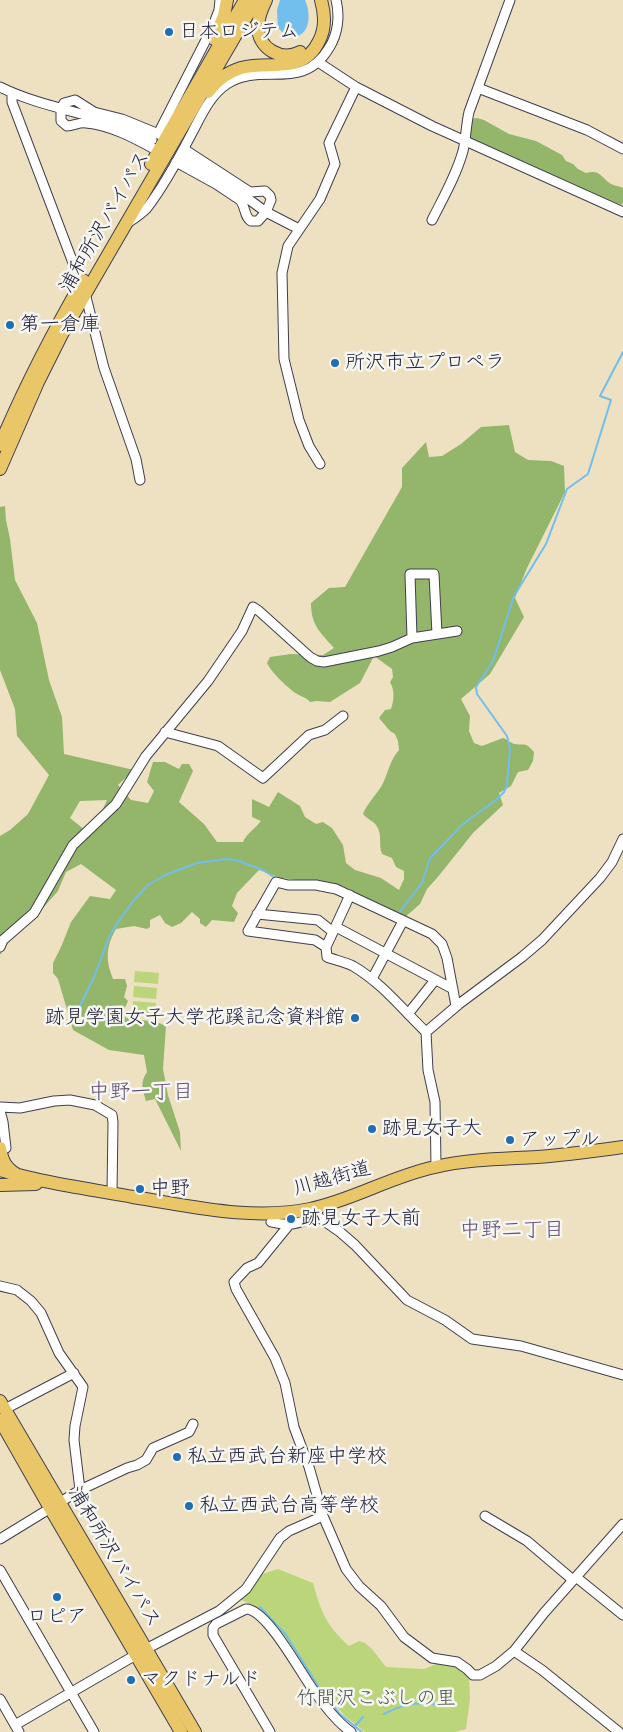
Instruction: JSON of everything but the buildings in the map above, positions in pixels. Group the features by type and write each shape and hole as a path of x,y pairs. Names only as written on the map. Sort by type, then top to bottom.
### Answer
{"highway":[{"path":"161,139 220,26 227,0"},
{"name":"浦和所沢バイパス","path":"0,469 38,382 83,289 161,139 245,0"},
{"name":"浦和所沢バイパス","path":"0,445 28,380 53,332 124,227 256,0"},
{"path":"266,0 259,19 258,32 263,43 268,48 278,55 284,56 291,56 302,51 314,35 317,15 313,0"},
{"path":"150,181 205,96 222,78 243,68 258,65 291,64 304,60 309,56 318,44 323,30 324,16 321,0"},
{"name":"川越街道","path":"0,1174 220,1210 254,1213 286,1221 436,1166 486,1159 564,1155 623,1147"},
{"path":"3,1148 2,1159 18,1175"},
{"name":"川越街道","path":"0,1170 47,1183"},
{"path":"0,1184 47,1183"},
{"name":"浦和所沢バイパス","path":"2,1410 55,1506 141,1652 195,1732"},
{"name":"浦和所沢バイパス","path":"141,1652 181,1732"}],"street":[{"path":"161,139 214,26 220,0"},
{"path":"124,227 146,209 180,156 212,98 228,84 244,76 305,71 326,54 334,37 338,19 336,0"},
{"path":"432,220 451,182 463,151 466,126 510,0"},
{"path":"318,62 356,87 465,141 623,212"},
{"path":"0,87 12,93 61,109"},
{"path":"320,464 298,420 284,359 283,264 288,246 320,199 333,170 335,164 329,144 356,87"},
{"path":"478,88 587,130 623,149"},
{"path":"12,93 12,102 83,289 104,368 136,459 140,480"},
{"path":"75,100 94,112 122,119 161,139 135,138 103,127 83,123 66,126 61,120 61,109 64,103 75,100"},
{"path":"180,156 250,192 265,191 271,200 266,212 258,221 251,222 246,216 243,203 240,200 180,156"},
{"path":"180,156 228,184 266,212 299,229"},
{"path":"412,638 410,574 434,574 437,634"},
{"path":"0,946 3,940 34,914 74,845 119,800 146,756 213,675 242,631 253,607 317,661 324,662 379,651 412,638 457,631"},
{"path":"165,732 218,746 263,778 309,735 325,730 343,716"},
{"path":"426,1032 456,1006 542,940 600,878 612,862 623,839"},
{"path":"326,947 314,940 248,931 276,882 288,885 316,885 336,889 432,934 442,944 447,958 456,1006"},
{"path":"350,895 326,947 327,957 352,965 372,979 392,995 426,1032 428,1070 435,1102 436,1166"},
{"path":"257,914 318,920 386,953 453,989"},
{"path":"372,979 403,920"},
{"path":"408,1014 435,980"},
{"path":"0,1107 20,1108 54,1101 70,1100 95,1105 112,1115 112,1193"},
{"path":"0,1112 3,1122 3,1148"},
{"path":"314,1212 355,1245 407,1300 446,1320 472,1339 521,1346 623,1375"},
{"path":"271,1222 286,1221"},
{"path":"286,1221 268,1252 258,1263 247,1268 234,1282 236,1289 275,1358 285,1383 294,1427 309,1467 323,1516 346,1569 359,1586 381,1606 404,1637 432,1658 457,1662 467,1668 473,1675 480,1675 496,1666 514,1651 623,1524"},
{"path":"0,1286 17,1290 41,1313 59,1353 83,1387 74,1440 80,1490"},
{"path":"2,1410 74,1373"},
{"path":"0,1539 80,1490 146,1460 153,1448 189,1432 194,1424"},
{"path":"0,1699 17,1729 72,1693 141,1652 219,1612 237,1598 256,1576 280,1538 289,1531 323,1516"},
{"path":"485,1516 527,1541 623,1615"},
{"path":"0,1570 94,1732"},
{"path":"270,1732 213,1635 213,1628 216,1624 246,1609 257,1613 279,1638 314,1691 334,1717 351,1732"},
{"path":"514,1651 542,1670 620,1732"}],"green space":[{"path":"477,118 509,134 536,141 562,155 566,161 586,173 598,173 611,184 623,188 623,203 621,205 611,201 605,202 468,138 470,119"},
{"path":"509,425 515,452 528,460 551,461 564,466 565,492 527,568 515,598 524,617 490,674 461,699 470,716 469,731 474,743 482,746 503,738 514,744 528,746 534,752 533,761 528,770 518,772 511,786 499,793 503,805 473,833 427,889 420,904 404,918 343,886 281,878 259,870 237,893 232,906 238,913 234,922 212,920 206,927 200,923 200,919 192,912 181,923 172,927 165,923 160,915 150,920 150,927 147,929 134,926 116,929 110,941 108,959 113,979 125,979 127,986 124,997 128,1001 124,1010 126,1018 157,1022 166,1026 163,1069 168,1095 180,1132 181,1151 155,1099 146,1101 142,1086 147,1072 144,1055 109,1050 73,1030 58,979 53,973 53,963 71,922 90,896 110,899 116,890 81,864 66,872 58,891 36,916 13,935 0,955 0,836 28,814 49,775 17,736 15,709 0,670 0,507 5,506 15,580 37,623 49,680 62,717 64,754 134,770 118,785 131,800 148,803 154,791 147,782 153,762 165,762 179,769 182,764 189,764 193,771 179,802 204,824 217,842 243,842 261,821 252,817 252,799 269,807 278,792 300,806 305,817 316,824 323,822 332,828 343,845 346,863 355,870 381,878 399,890 404,879 404,871 396,867 392,858 382,854 378,828 363,814 381,787 399,750 395,734 379,718 385,710 391,709 392,706 393,692 390,682 393,677 392,669 374,656 360,683 330,702 310,702 287,686 275,675 267,663 270,657 291,654 323,655 334,648 315,623 311,611 311,603 329,588 345,587 402,487 402,468 426,442 429,457 442,456 461,444 481,427","holes":["107,800 91,835 70,818 80,801"]},
{"path":"135,971 159,973 158,984 134,982"},
{"path":"134,986 157,988 156,999 133,997"},
{"path":"133,1001 156,1003 155,1014 132,1012"},
{"name":"竹間沢こぶしの里","path":"278,1569 313,1583 325,1618 335,1631 349,1646 359,1641 365,1643 386,1667 424,1669 439,1663 455,1666 469,1675 470,1699 466,1729 455,1732 365,1732 345,1716 248,1603 237,1598 256,1576"}],"water":[{"path":"280,0 305,0 308,19 305,30 301,34 295,37 288,37 278,28 277,10"}],"waterway":[{"path":"398,914 422,883 430,858 463,824 496,800 504,792 507,785 510,749 507,736 477,694 476,687 493,661 514,596 546,544 567,489 588,474 611,400 600,396 623,352"},
{"path":"77,1012 94,977 110,935 134,900 148,885 165,875 197,863 226,859 236,860 263,870 277,879"},
{"path":"260,1607 286,1635 320,1689 340,1714 362,1732"},
{"path":"384,1714 413,1704 444,1705"},
{"path":"355,1726 363,1717"}],"place":[{"name":"日本ロジテム","path":"169,32"},
{"name":"第一倉庫","path":"10,325"},
{"name":"所沢市立プロペラ","path":"335,363"},
{"name":"跡見学園女子大学花蹊記念資料館","path":"355,1018"},
{"name":"跡見女子大","path":"372,1129"},
{"name":"アップル","path":"510,1140"},
{"name":"中野","path":"140,1189"},
{"name":"跡見女子大前","path":"291,1219"},
{"name":"私立西武台新座中学校","path":"177,1457"},
{"name":"私立西武台高等学校","path":"189,1506"},
{"name":"ロピア","path":"57,1597"},
{"name":"マクドナルド","path":"131,1680"}],"district":[{"name":"中野一丁目","path":"141,1092"},
{"name":"中野二丁目","path":"512,1230"}]}
